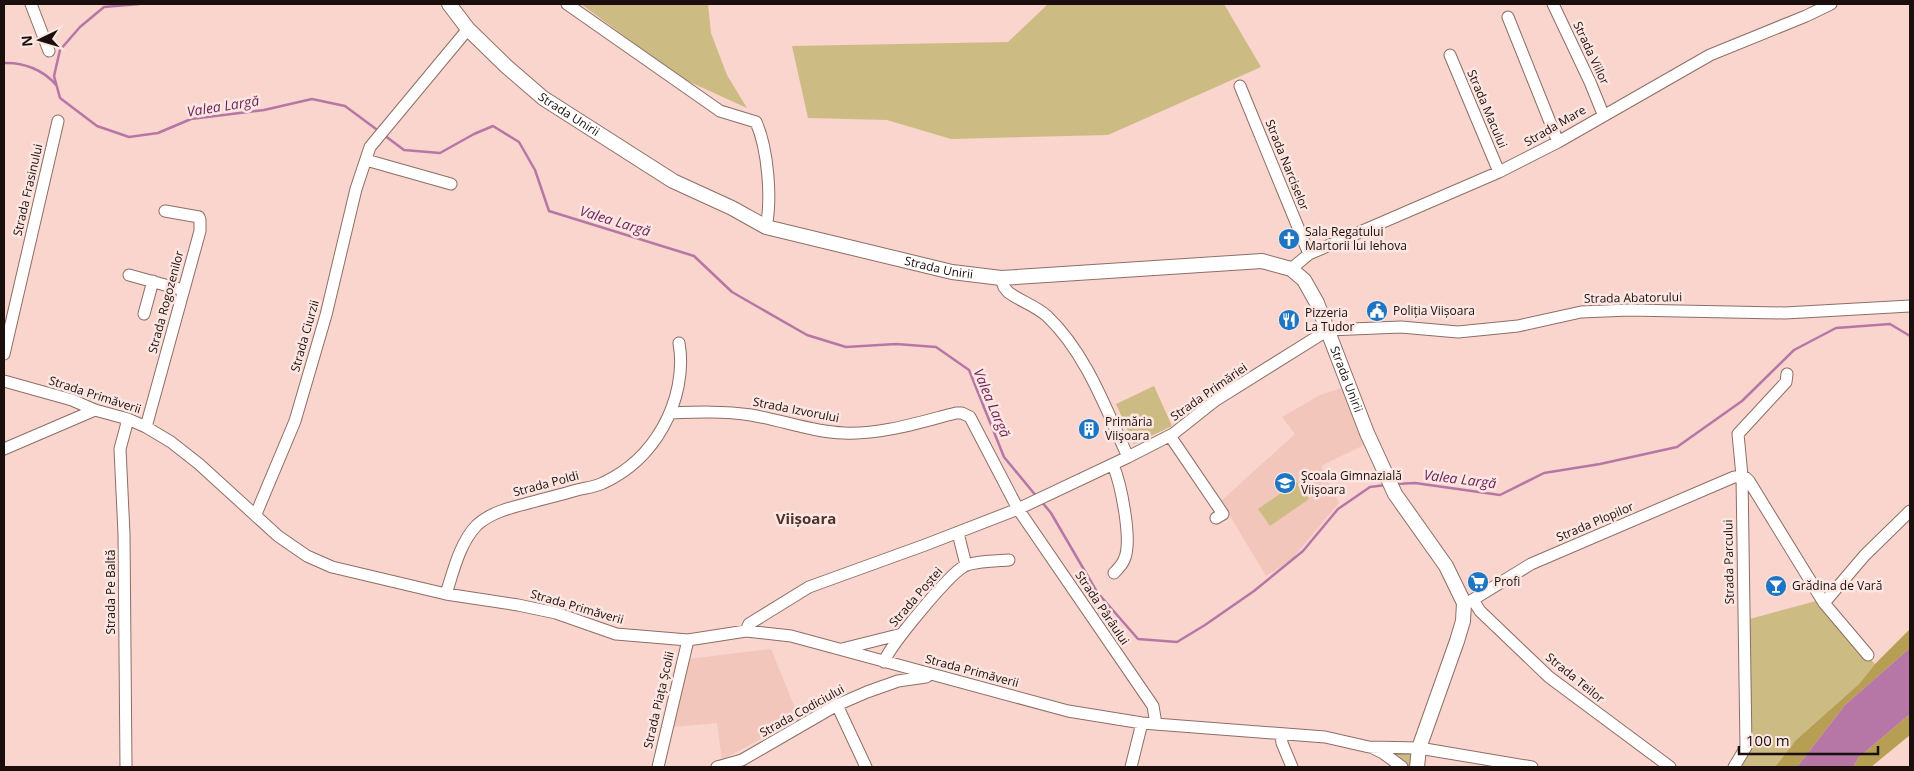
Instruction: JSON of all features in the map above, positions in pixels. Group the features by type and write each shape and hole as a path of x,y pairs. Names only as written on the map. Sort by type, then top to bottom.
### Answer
{"main road":[{"name":"Strada Unirii","path":"449,4 468,29 506,66 543,98 673,181 732,208 766,227 952,272 1001,278 1262,261 1291,269 1304,280 1317,304 1351,395 1394,494 1446,566 1468,602"},
{"path":"1416,767 1420,748 1457,641 1468,602"}],"street":[{"path":"32,4 49,51"},
{"path":"567,4 720,110 756,122 760,131 768,179 769,213 766,227"},
{"name":"Strada Viilor","path":"1553,4 1603,114"},
{"name":"Strada Mare","path":"1291,269 1309,254 1499,172 1558,142 1603,114 1710,54 1806,16 1831,4"},
{"path":"1508,17 1558,142"},
{"name":"Strada Ciurzii","path":"256,514 295,421 326,315 356,190 372,142 468,29"},
{"name":"Strada Macului","path":"1450,56 1499,172"},
{"name":"Strada Narciselor","path":"1240,86 1309,254"},
{"name":"Strada Frasinului","path":"4,354 58,121"},
{"path":"366,160 450,184"},
{"name":"Strada Rogozenilor","path":"146,427 200,231 200,220 194,215 165,211"},
{"path":"129,275 184,290"},
{"path":"1001,278 1008,292 1045,314 1071,342 1093,383 1128,458"},
{"path":"144,314 153,281"},
{"name":"Strada Abatorului","path":"1328,330 1401,327 1458,332 1518,326 1581,312 1629,310 1785,313 1910,306"},
{"name":"Strada Primăriei","path":"746,631 749,624 809,587 958,533 1023,507 1128,458 1170,436 1216,400 1328,330"},
{"path":"671,413 680,373 681,355 679,343"},
{"name":"Strada Parcului","path":"1734,767 1746,747 1742,476 1738,434 1786,382 1787,374"},
{"name":"Strada Primăverii","path":"4,381 72,400 95,410 128,419 146,427 171,442 199,464 278,536 307,556 332,567 446,594 518,605 556,614 616,634 688,640 746,631 791,636 1068,711 1142,723 1325,737 1369,746"},
{"path":"4,449 95,410"},
{"name":"Strada Izvorului","path":"671,413 719,412 751,415 797,426 844,433 888,429 962,413 970,417 1023,507"},
{"name":"Strada Poldi","path":"446,594 454,568 466,542 477,526 489,517 506,509 602,484 637,462 655,442 671,413"},
{"name":"Strada Pe Baltă","path":"126,767 124,534 120,449 128,419"},
{"path":"1170,436 1222,514 1216,518"},
{"path":"1114,464 1122,495 1127,547 1124,559 1114,573"},
{"path":"1742,476 1749,481 1824,603 1868,655"},
{"name":"Strada Plopilor","path":"1468,602 1531,564 1734,477 1742,476"},
{"name":"Strada Pârâului","path":"1023,507 1152,706 1156,724"},
{"path":"1824,603 1870,549 1910,511"},
{"path":"958,533 966,565 1009,560"},
{"name":"Strada Poștei","path":"884,662 902,634 951,577 966,565"},
{"name":"Strada Teilor","path":"1468,602 1480,611 1549,677 1670,767"},
{"path":"841,650 902,634"},
{"name":"Strada Piața Școlii","path":"658,767 688,640"},
{"name":"Strada Codiciului","path":"717,767 742,764 837,705 898,681 926,677 930,674"},
{"path":"837,705 866,767"},
{"path":"1131,767 1142,723"},
{"path":"1282,735 1282,743 1292,767"},
{"path":"1369,746 1420,748 1532,767"},
{"path":"1369,746 1383,753 1402,767"}],"shaded area":[{"path":"581,4 708,4 711,33 727,75 747,108 681,78"},
{"path":"1048,4 1224,4 1261,67 1108,135 951,139 887,120 808,118 792,46 1008,42"},
{"path":"1154,386 1172,426 1134,444 1116,404"},
{"name":"Şcoala Gimnazială Viişoara","path":"1341,388 1364,445 1321,466 1339,503 1292,559 1266,576 1221,501 1295,434 1282,417 1320,395"},
{"path":"1297,482 1309,499 1270,526 1258,509"},
{"path":"1816,601 1875,664 1859,684 1796,740 1775,767 1734,767 1744,747 1742,621"},
{"path":"1910,629 1910,648 1845,705 1797,767 1775,767 1796,740 1859,684 1875,664"},
{"path":"1910,648 1910,714 1858,758 1853,767 1797,767 1845,705"},
{"path":"771,649 799,718 722,760 717,723 673,727 688,659"},
{"path":"1910,714 1910,735 1871,767 1853,767 1858,758"},
{"path":"1414,750 1413,767 1407,767 1384,751"}],"waterway":[{"name":"Valea Largă","path":"139,4 104,7 80,27 60,50 54,76 60,98 97,126 129,137 158,133 191,119 264,110 312,99 345,106 380,132"},
{"path":"4,63 33,68 45,75 56,85"},
{"name":"Valea Largă","path":"384,135 404,150 440,153 493,126 519,142 535,170 549,211 694,256 732,292 807,335 846,347 896,344 936,347 969,370 1004,457 1037,497"},
{"name":"Valea Largă","path":"1396,484 1415,483 1500,495 1544,473 1600,464 1677,447 1742,401 1794,350 1836,328 1890,324 1910,336"},
{"name":"Valea Largă","path":"1041,501 1051,513 1097,592 1138,639 1177,642 1254,591 1303,551 1338,509 1370,487 1386,485"}],"place":[{"name":"Sala Regatului Martorii lui Iehova","path":"1289,239"},
{"name":"Poliția Viișoara","path":"1377,311"},
{"name":"Pizzeria La Tudor","path":"1289,320"},
{"name":"Primăria Viişoara","path":"1089,429"},
{"name":"Şcoala Gimnazială Viişoara","path":"1285,483"},
{"name":"Profi","path":"1478,582"},
{"name":"Grădina de Vară","path":"1776,586"}],"district":[{"name":"Viișoara","path":"806,519"}]}
